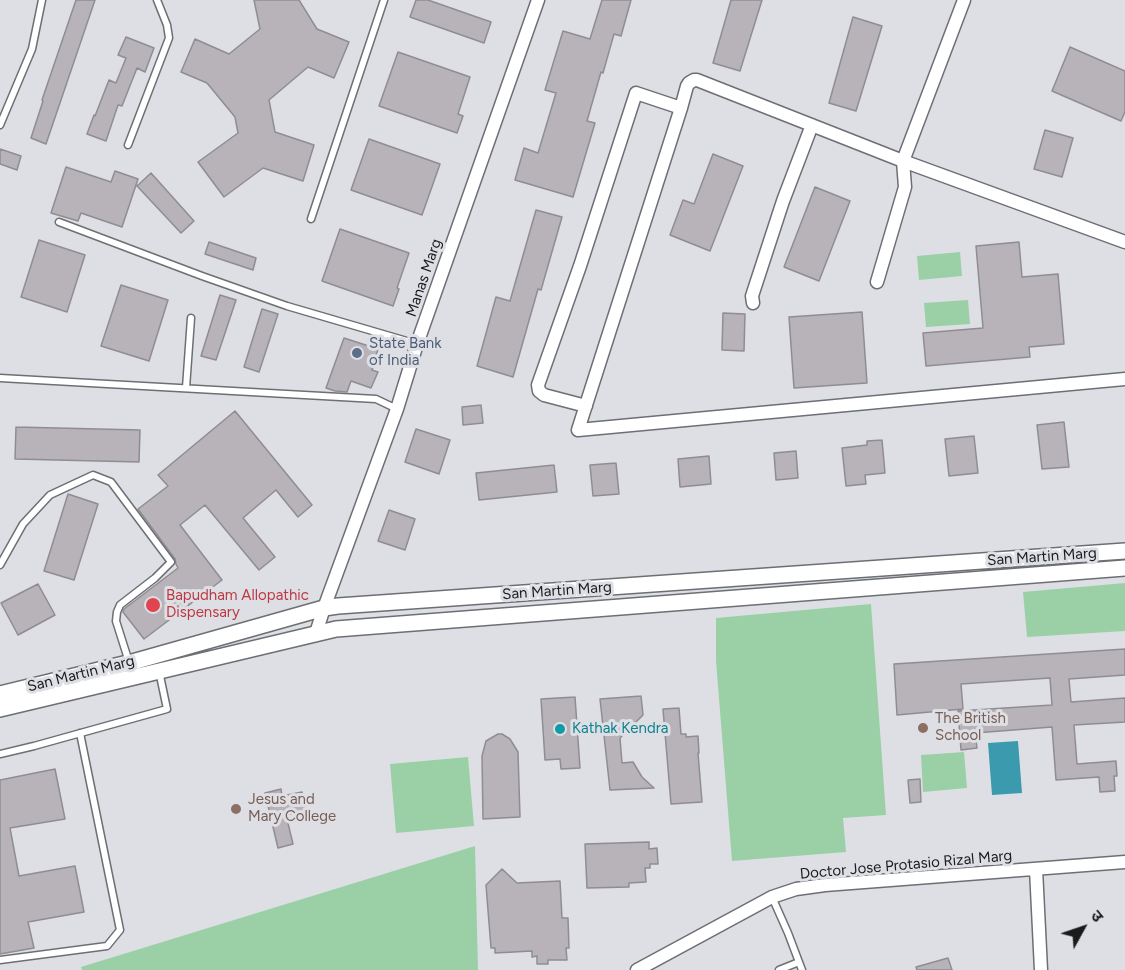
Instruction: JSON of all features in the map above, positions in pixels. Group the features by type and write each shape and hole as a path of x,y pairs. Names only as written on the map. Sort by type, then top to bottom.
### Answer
{"street":[{"name":"Manas Marg","path":"316,633 397,409 417,344 538,0"},
{"path":"878,282 905,187 903,161 964,0"},
{"path":"1125,242 903,161 697,80 687,86 578,430 1125,379"},
{"path":"586,406 544,395 539,391 538,385 580,266 636,93 681,108"},
{"path":"753,303 752,296 779,211 812,125"},
{"name":"San Martin Marg","path":"0,694 129,662 324,608 1125,552"},
{"name":"San Martin Marg","path":"0,709 336,629 1125,568"},
{"name":"Doctor Jose Protasio Rizal Marg","path":"637,970 772,897 796,889 1125,862"},
{"path":"1036,869 1041,970"}],"lane":[{"path":"0,126 32,49 42,0"},
{"path":"128,145 169,38 167,25 157,0"},
{"path":"311,219 384,0"},
{"path":"59,222 287,306 417,344"},
{"path":"186,388 191,318"},
{"path":"0,378 376,399 397,409"},
{"path":"0,565 23,524 50,495 93,475 111,482 171,562 155,578 120,605 117,612 116,621 129,662"},
{"path":"0,754 166,709 159,670"},
{"path":"0,960 107,946 120,930 80,733"},
{"path":"772,897 802,970"},
{"path":"779,970 799,962"}],"green space":[{"path":"960,252 962,276 919,280 917,256"},
{"path":"968,300 970,324 926,327 924,303"},
{"path":"1125,583 1125,631 1027,637 1023,592"},
{"path":"871,604 886,815 843,818 846,852 732,861 716,661 716,618"},
{"path":"964,752 967,788 923,792 921,755"},
{"path":"468,757 474,826 396,833 390,764"},
{"path":"475,846 478,970 82,970 81,967"}],"water":[{"path":"1018,741 1022,793 992,795 988,743"}],"building":[{"path":"76,0 95,0 46,144 31,138"},
{"path":"254,0 299,0 317,29 349,42 334,78 308,67 269,100 275,132 314,145 303,181 263,168 224,197 198,162 238,133 235,117 207,83 181,72 195,39 229,54 260,29"},
{"path":"416,0 428,0 491,22 484,43 410,17"},
{"path":"602,0 631,0 621,36 614,34 603,73 601,72 587,121 595,123 573,197 515,180 524,148 538,153 556,93 545,90 563,31 590,39"},
{"path":"731,0 762,0 740,71 713,63"},
{"path":"853,17 882,26 856,111 829,103"},
{"path":"126,37 154,48 145,72 137,68 122,106 118,105 106,141 87,134 109,80 116,83 126,58 118,55"},
{"path":"1070,47 1125,71 1125,112 1121,121 1052,91"},
{"path":"398,52 470,77 458,114 463,116 457,133 379,106"},
{"path":"1045,130 1073,138 1062,177 1034,169"},
{"path":"369,139 440,164 422,215 351,190"},
{"path":"0,149 21,156 17,170 0,164"},
{"path":"713,154 743,166 710,251 670,235 683,200 694,204"},
{"path":"66,167 111,182 115,171 138,179 122,227 81,213 78,221 51,213"},
{"path":"151,173 194,221 181,233 137,186"},
{"path":"815,187 850,201 819,281 784,267"},
{"path":"536,210 562,217 541,290 538,289 513,377 477,366 496,297 510,301"},
{"path":"340,229 409,253 393,306 322,281"},
{"path":"39,240 85,255 67,312 21,297"},
{"path":"209,242 256,258 253,270 205,254"},
{"path":"1019,242 1022,277 1058,274 1064,344 1029,347 1030,357 926,366 923,333 983,328 976,246"},
{"path":"121,285 168,300 149,361 101,346"},
{"path":"220,295 236,300 216,360 201,356"},
{"path":"262,309 278,314 259,372 244,367"},
{"path":"862,312 867,383 794,388 789,317"},
{"path":"723,313 745,314 744,351 722,350"},
{"path":"344,338 378,349 372,370 378,372 371,388 351,381 347,392 326,388"},
{"path":"481,405 483,423 463,425 462,407"},
{"path":"235,411 312,505 298,517 276,490 243,518 275,557 259,570 205,505 180,525 222,580 144,639 123,612 124,609 178,568 175,559 138,509 168,486 158,475"},
{"path":"1064,422 1069,467 1042,469 1037,425"},
{"path":"16,427 140,430 139,462 15,459"},
{"path":"416,429 450,440 439,474 405,462"},
{"path":"974,436 978,473 949,476 945,439"},
{"path":"882,440 885,473 865,475 866,484 846,486 842,448 867,445 867,441"},
{"path":"796,451 798,478 776,480 774,453"},
{"path":"709,456 711,484 680,487 678,459"},
{"path":"616,463 619,494 593,496 590,465"},
{"path":"554,465 557,492 479,500 476,473"},
{"path":"68,494 98,504 74,580 44,571"},
{"path":"389,510 415,519 405,550 378,541"},
{"path":"38,584 55,615 18,635 1,603"},
{"path":"1125,649 1125,675 1069,679 1071,702 1125,698 1125,722 1074,725 1077,764 1116,761 1115,791 1100,792 1099,777 1056,780 1052,727 975,733 977,748 961,750 958,711 1052,705 1050,678 961,684 963,709 897,715 894,664"},
{"path":"641,696 643,715 620,738 622,763 633,762 642,777 654,788 610,790 600,699"},
{"name":"Kathak Kendra","path":"575,697 580,768 561,769 560,759 545,760 541,699"},
{"path":"679,708 681,734 686,734 686,737 698,736 702,802 671,804 663,709"},
{"path":"498,734 510,739 518,752 520,817 483,819 482,756 486,741"},
{"path":"55,769 65,819 10,828 19,876 75,866 84,912 28,922 34,948 0,954 0,780"},
{"path":"920,779 921,802 910,803 908,780"},
{"path":"281,789 282,796 302,792 306,811 286,815 293,844 278,848 265,793"},
{"path":"649,842 649,849 657,848 658,864 650,864 650,868 645,868 646,882 629,883 629,887 587,888 585,844"},
{"path":"502,869 517,883 560,881 562,918 568,918 567,960 548,960 548,964 537,964 537,956 532,957 532,951 495,953 495,948 491,948 486,885"},
{"path":"948,958 952,970 917,970 916,967"}],"place":[{"name":"State Bank of India","path":"357,353"},
{"name":"Bapudham Allopathic Dispensary","path":"153,605"},
{"name":"The British School","path":"923,728"},
{"name":"Kathak Kendra","path":"560,729"},
{"name":"Jesus and Mary College","path":"236,809"}]}
